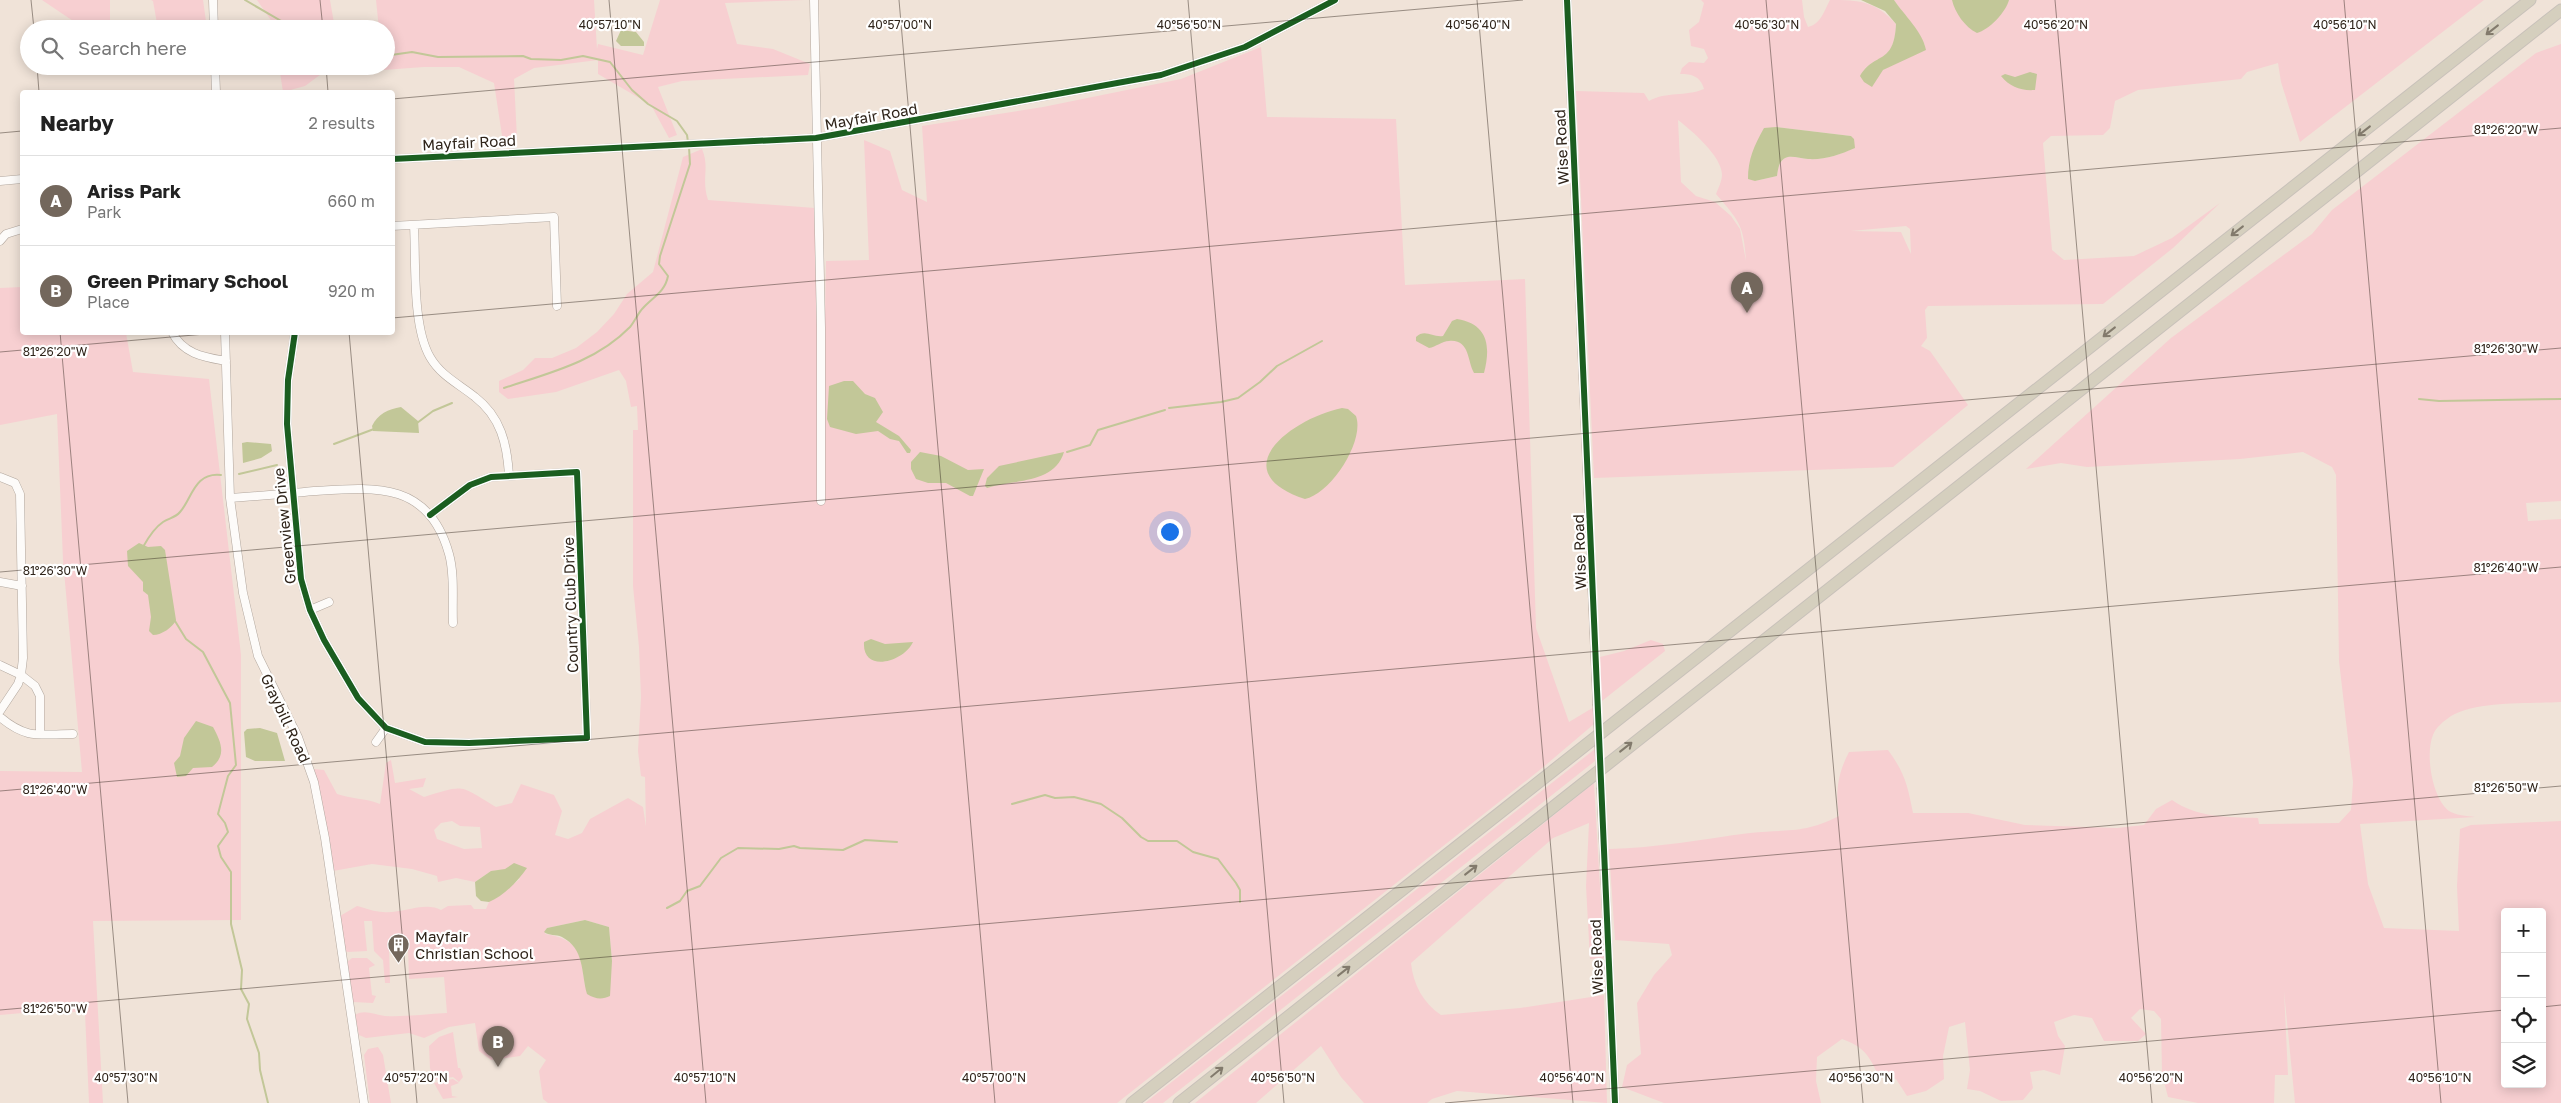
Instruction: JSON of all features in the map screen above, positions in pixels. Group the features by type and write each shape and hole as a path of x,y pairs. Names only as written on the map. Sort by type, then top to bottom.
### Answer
{"highway":[{"path":"1132,1103 2530,0"},
{"path":"1179,1103 2561,10"}],"street":[{"path":"814,0 821,327 821,501"},
{"name":"Mayfair Road","path":"395,159 816,138 1161,76 1245,46 1335,0"},
{"name":"Wise Road","path":"1567,0 1615,1103"},
{"path":"213,2 214,20"},
{"path":"215,75 216,90"},
{"path":"0,180 20,179"},
{"path":"395,226 554,217 557,306"},
{"path":"414,225 419,325 425,348 443,374 476,398 492,415 506,444 509,475 491,477 470,485 430,515"},
{"path":"0,241 6,234 20,230"},
{"path":"173,335 176,341 196,355 226,361"},
{"name":"Graybill Road","path":"225,335 230,498 243,593 258,656 298,737 314,782 324,835 364,1103"},
{"name":"Greenview Drive","path":"295,335 287,404 298,562 310,610 324,640 358,698 386,728 412,739 438,744 587,738"},
{"name":"Country Club Drive","path":"509,475 578,472 587,738"},
{"path":"0,477 14,483 20,494 23,658 18,684 0,711"},
{"path":"230,498 376,488 409,499 430,515 450,556 453,623"},
{"path":"0,582 22,586"},
{"path":"310,610 330,602"},
{"path":"0,665 21,675 35,686 40,696 40,734"},
{"path":"0,717 19,732 73,734"},
{"path":"376,742 386,728"}],"shaded area":[{"path":"42,0 110,0 110,20 72,20"},
{"path":"151,0 203,0 206,20 156,20 153,1"},
{"path":"257,0 330,0 333,20 271,20"},
{"path":"376,0 594,0 597,49 598,44 643,55 660,0 805,0 725,3 737,44 773,49 810,64 808,75 682,81 658,87 677,135 669,138 651,105 598,74 598,60 534,68 514,79 517,139 503,142 494,83 459,67 395,69 395,20 378,20"},
{"path":"1701,0 1802,0 1804,17 1808,27 1819,20 1830,0 1866,3 1874,6 1896,24 1894,41 1889,52 1865,68 1883,70 1925,45 1894,0 2484,0 2300,142 2281,82 2278,63 2247,72 2241,79 2138,90 2115,101 2110,128 2103,135 2051,136 2043,143 2052,250 2064,260 2134,256 2172,238 2220,203 2173,248 2103,304 1928,306 1925,310 1927,338 1921,346 1930,351 1968,405 1893,467 1594,478 1576,91 1644,93 1649,101 1663,96 1690,93 1704,89 1700,81 1695,77 1680,74 1682,68 1689,62 1704,63 1708,58 1704,49 1691,46 1689,30 1699,22 1704,3","holes":["1678,120 1705,144 1721,168 1721,182 1716,194 1739,224 1744,239 1746,261 1740,229 1731,216 1715,202 1696,196 1681,182","1776,127 1851,136 1854,148 1820,159 1788,157 1781,162 1777,176 1755,181","1906,226 1910,229 1911,254 1901,232 1851,231"]},
{"path":"1861,0 1894,0 1917,30 1926,50 1883,70 1872,87 1864,82 1860,76 1866,68 1888,52 1892,46 1896,24 1885,11"},
{"path":"1952,0 2009,0 1996,20 1987,28 1977,33 1961,19 1955,10"},
{"path":"621,30 636,32 644,42 644,46 621,46 616,41"},
{"path":"2561,44 2561,501 2526,503 2528,521 2561,519 2561,702 2476,707 2451,716 2436,729 2431,743 2430,764 2438,796 2449,811 2475,817 2360,824 2368,884 2384,928 2459,931 2457,886 2460,829 2471,825 2561,821 2561,1103 2295,1103 2284,991 2288,1075 2275,1075 2274,1103 2198,1103 2168,1097 2162,1074 2161,1019 2154,1011 2140,1009 2131,1018 2146,1034 2138,1041 2104,1041 2092,1018 2074,1015 2054,1022 2058,1036 2065,1046 2060,1075 2044,1070 2030,1072 2033,1088 2023,1100 2001,1101 1980,1091 1967,1089 1970,1070 1965,1022 1949,1027 1943,1056 1944,1079 1926,1091 1907,1096 1896,1079 1878,1075 1865,1052 1856,1045 1842,1039 1817,1057 1816,1081 1821,1103 1664,1103 1622,1087 1627,1065 1641,1054 1637,1003 1654,975 1672,955 1669,944 1615,940 1609,849 1680,843 1750,833 1795,830 1827,822 1839,816 1838,783 1842,767 1849,752 1888,750 1905,780 1913,813 1968,813 2025,825 2117,828 2144,825 2156,809 2172,800 2182,806 2202,813 2224,817 2258,818 2259,824 2339,823 2351,810 2353,782 2339,661 2336,475 2332,467 2303,452 2240,459 2087,467 2061,463 2026,469 2171,338 2312,234 2332,210 2536,53"},
{"path":"1261,47 1267,117 1396,119 1405,285 1525,279 1536,628 1569,722 1594,707 1594,724 1541,769 1117,1103 548,1103 543,1099 539,1071 546,1060 528,1046 520,1056 491,1060 479,1051 475,1023 449,1027 424,1038 409,1033 366,1038 359,1035 355,1015 359,1013 408,1016 447,1013 444,977 409,979 408,948 389,948 390,983 385,983 383,960 374,951 372,921 364,921 367,951 348,952 345,951 340,916 357,906 383,912 421,907 441,910 448,906 471,905 474,909 486,909 489,902 520,879 507,872 497,870 492,871 475,882 456,878 438,882 437,876 412,869 372,864 333,871 314,769 324,770 337,794 380,804 386,763 391,760 395,783 426,778 423,787 409,789 424,797 448,790 462,789 475,794 496,807 512,803 521,784 554,795 562,811 555,835 568,839 582,833 590,819 628,798 643,807 646,827 645,777 641,776 638,751 641,697 639,647 633,586 633,430 638,430 637,406 631,407 626,381 619,370 556,392 508,399 499,392 499,381 523,370 535,358 552,358 576,348 597,332 614,314 627,294 653,272 683,157 702,149 708,200 815,208 818,306 825,316 826,261 869,260 864,140 890,151 902,190 927,202 922,126 1043,107 1181,79","holes":["452,821 460,826 480,827 482,848 464,849 437,839 434,830 441,823","585,920 609,927 612,961 585,986 577,950 565,940 557,936 545,934 547,928"]},
{"path":"2030,72 2037,74 2035,90 2025,90 2016,87 2008,83 2001,76 2005,74 2015,77"},
{"path":"280,75 320,75 305,86 283,90"},
{"path":"1776,127 1851,136 1854,139 1855,148 1838,155 1820,159 1788,157 1781,162 1777,176 1755,181 1748,179 1750,159 1760,135 1764,128"},
{"path":"20,287 20,335 126,335 133,372 209,379 241,655 241,920 93,921 103,1103 89,1103 85,1013 56,1010 0,1015 0,771 82,772 63,560 57,414 0,425 0,288"},
{"path":"1457,319 1475,326 1485,338 1487,354 1484,373 1474,373 1467,352 1461,343 1446,341 1429,348 1416,341 1416,337 1423,333 1443,336 1452,321"},
{"path":"844,381 853,381 865,394 875,398 883,412 876,422 899,436 911,450 910,453 907,453 899,441 890,439 878,431 856,434 830,427 827,419 829,386"},
{"path":"401,407 418,421 419,433 373,431 372,426 380,415"},
{"path":"1342,408 1348,409 1356,416 1357,427 1351,452 1335,477 1315,495 1305,499 1280,487 1268,474 1267,461 1274,447 1287,434 1304,422"},
{"path":"242,443 271,444 272,451 261,458 243,463"},
{"path":"920,452 941,456 968,470 984,469 973,496 946,483 928,483 916,479 911,469 911,462"},
{"path":"1064,452 1059,463 1042,476 987,488 985,486 987,478 999,466"},
{"path":"139,543 148,547 161,546 165,550 176,620 167,630 156,635 149,631 151,617 148,595 143,591 143,582 128,566 127,551"},
{"path":"871,639 885,644 913,642 901,655 884,662 870,658 865,652 864,642"},
{"path":"1651,640 1663,644 1665,651 1602,701 1600,657 1624,651"},
{"path":"196,721 213,727 220,743 220,758 212,767 193,768 186,776 177,777 174,763 180,756 184,738"},
{"path":"260,728 277,733 285,761 255,761 246,757 244,732 247,729"},
{"path":"1595,749 1595,761 1163,1103 1145,1103"},
{"path":"1594,783 1604,958 1590,959 1586,886 1589,823 1553,838 1411,963 1414,978 1424,999 1441,1015 1520,1008 1604,995 1607,1103 1457,1091 1432,1099 1427,1103 1364,1103 1341,1077 1321,1046 1256,1103 1195,1103"},
{"path":"514,863 527,868 505,892 489,902 481,901 476,896 475,882 491,871 505,869"},
{"path":"585,920 609,927 612,961 610,996 604,998 596,998 587,994 581,962 575,948 562,937 544,932 547,928"},
{"path":"352,958 367,958 375,965 369,968 372,995 376,996 373,1003 353,1002 347,962"},
{"path":"453,1032 458,1068 460,1068 463,1077 459,1082 453,1077 433,1080 430,1068 429,1046 439,1037"},
{"path":"378,1047 383,1055 391,1103 370,1103 364,1055 368,1049"},
{"path":"453,1079 459,1083 451,1086 452,1096 458,1097 443,1099 434,1083"}],"waterway":[{"path":"245,0 279,20"},
{"path":"395,54 412,52 438,57 523,56 531,59 561,60 583,56 610,62 632,90 648,104 677,121 687,135 688,142"},
{"path":"504,388 571,365 602,349 630,327 641,310 661,290 668,276 659,264 660,256 690,164 689,147"},
{"path":"1169,408 1221,402 1238,398 1260,382 1277,366 1322,341"},
{"path":"2419,399 2439,401 2561,399"},
{"path":"417,423 433,411 452,403"},
{"path":"1067,452 1090,445 1098,430 1165,410"},
{"path":"334,444 374,429"},
{"path":"239,474 277,465"},
{"path":"143,547 157,527 180,512 199,482 212,475 221,475"},
{"path":"175,621 186,639 203,652 230,703 236,765 228,776 218,814 225,823 228,832 218,846 221,857 231,872 231,924 242,970 241,989 249,1004 247,1019 259,1053 260,1070 268,1103"},
{"path":"1012,804 1045,795 1055,798 1074,797 1101,804 1122,818 1141,837 1148,841 1177,841 1193,852 1218,859 1240,890 1240,902"},
{"path":"667,908 680,901 687,891 700,886 721,858 738,848 779,849 794,846 800,848 843,850 865,840 897,842"}],"cycle path":[{"path":"395,159 816,138 1161,75 1245,47 1335,0"},
{"path":"1567,0 1615,1103"},
{"path":"295,335 288,380 287,424 301,579 310,610 324,640 358,698 386,728 425,742 469,743 587,738 577,472 491,477 470,485 430,515"}],"place":[{"name":"Ariss Park","path":"1747,313"},
{"name":"Mayfair Christian School","path":"399,964"},
{"name":"Green Primary School","path":"498,1067"}]}
